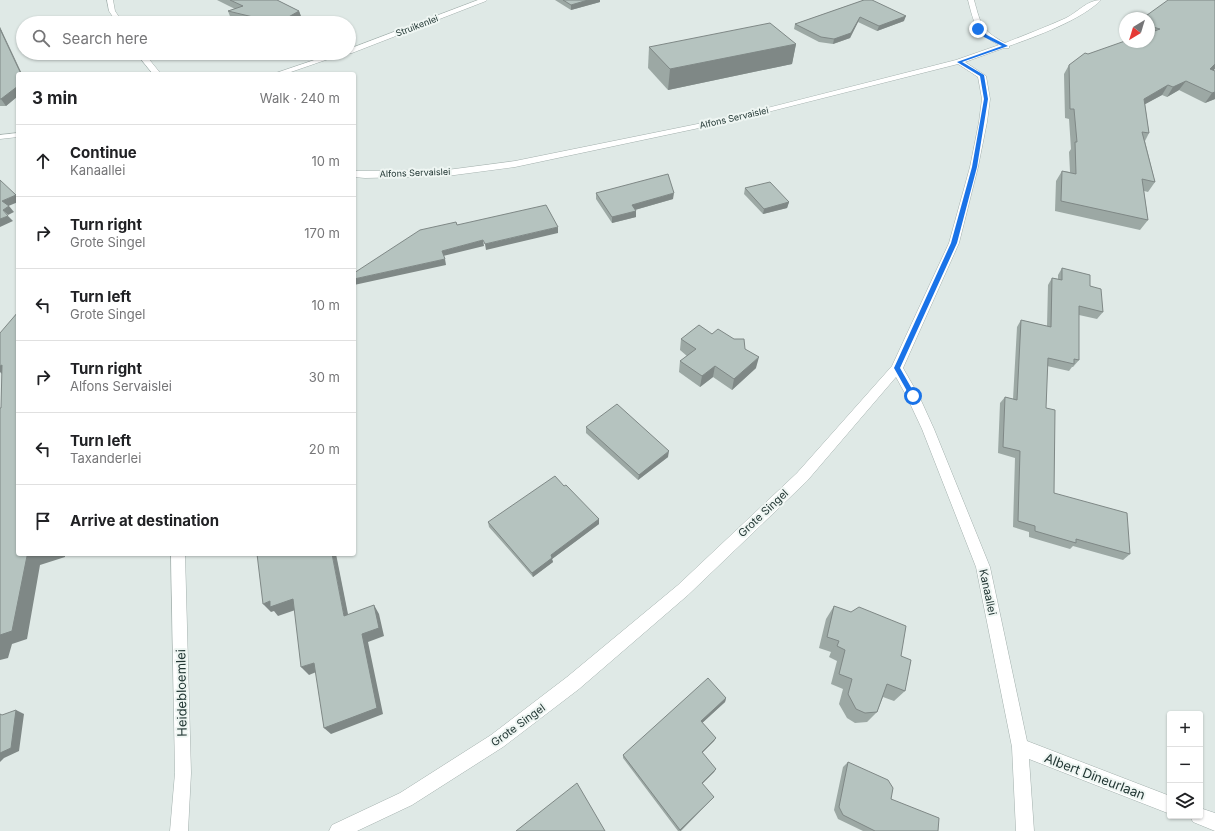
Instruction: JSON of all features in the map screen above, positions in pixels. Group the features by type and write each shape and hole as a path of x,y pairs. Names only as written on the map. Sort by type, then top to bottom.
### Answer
{"street":[{"path":"110,0 112,11 115,16"},
{"name":"Struikenlei","path":"356,49 484,0"},
{"path":"971,0 978,29 986,36 1006,46"},
{"name":"Alfons Servaislei","path":"356,174 446,173 515,164 732,119 959,62 1035,35 1070,18 1098,0"},
{"path":"146,60 155,72"},
{"path":"283,72 320,60"},
{"name":"Grote Singel","path":"338,831 406,799 497,741 573,684 683,590 802,476 897,368 954,243 974,167 986,99 982,76 959,62"},
{"path":"0,137 16,135"},
{"name":"Kanaallei","path":"897,368 913,396 928,429 982,567 1020,747 1025,831"},
{"name":"Heidebloemlei","path":"178,556 183,773 179,831"},
{"name":"Albert Dineurlaan","path":"1020,747 1167,804"},
{"path":"1203,818 1215,822"}],"building":[{"path":"230,0 277,0 299,11 290,16 249,16 228,11 243,6"},
{"path":"563,0 588,0 571,5"},
{"path":"864,0 872,0 906,16 879,26 860,17 851,33 834,39 821,37 795,24"},
{"path":"1168,0 1215,0 1215,64 1210,69 1215,71 1215,92 1212,93 1186,81 1173,87 1168,85 1144,99 1149,133 1142,132 1155,182 1142,179 1148,220 1061,201 1062,171 1076,174 1075,142 1077,142 1074,109 1070,109 1069,65 1085,53 1088,54 1119,43 1119,48 1155,48 1155,31 1160,29 1155,28 1155,12 1151,12"},
{"path":"770,23 796,44 670,69 649,47"},
{"path":"0,29 20,72 16,72 16,88 0,99"},
{"path":"668,174 674,193 632,205 636,211 612,217 596,193"},
{"path":"0,180 16,195 2,201 9,206 3,210 8,216 0,219"},
{"path":"770,182 789,202 764,209 745,188"},
{"path":"546,205 558,227 485,244 483,240 442,251 445,259 356,279 356,272 420,230 456,222 457,225"},
{"path":"1062,268 1090,275 1090,286 1101,289 1103,312 1079,306 1079,360 1074,359 1074,364 1048,358 1046,408 1055,410 1054,493 1127,513 1130,554 1076,539 1076,543 1035,531 1035,526 1018,521 1020,451 1003,447 1005,397 1017,400 1021,320 1051,327 1052,278 1062,280"},
{"path":"16,314 16,556 27,556 12,631 0,635 0,408 2,365 0,366 0,333"},
{"path":"699,325 712,334 718,329 734,339 744,339 745,349 759,357 734,379 715,366 702,376 680,361 696,349 681,339"},
{"path":"617,404 669,451 639,475 586,427"},
{"path":"555,476 564,486 566,485 599,519 551,555 552,558 532,573 488,522"},
{"path":"257,556 332,556 344,616 374,605 379,628 362,634 377,708 324,728 314,663 301,667 293,599 270,607 270,601 263,604"},
{"path":"834,606 851,612 859,607 906,626 901,656 911,660 905,691 887,684 877,712 865,713 856,709 848,694 852,679 839,674 845,650 837,646 839,641 827,637"},
{"path":"708,678 726,698 701,721 716,738 702,752 716,769 702,783 714,797 680,830 623,755"},
{"path":"16,710 11,748 0,753 0,714 2,715"},
{"path":"848,762 888,780 893,788 891,799 939,818 938,831 875,831 843,815 839,807"},
{"path":"577,783 605,831 516,831"}],"route":[{"path":"913,396 897,368 954,243 974,167 983,122 986,99 982,76 959,62 1006,46 986,36 978,29"}]}
